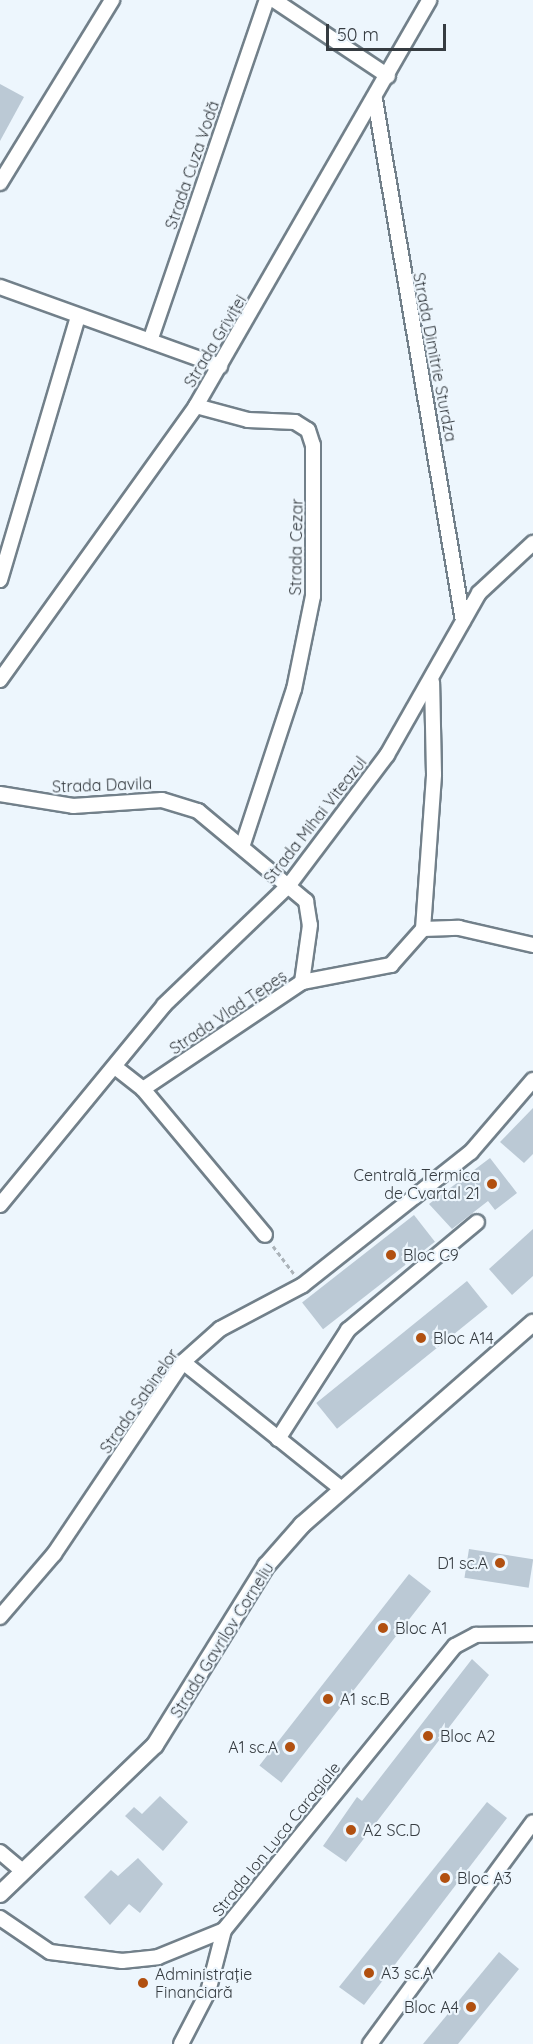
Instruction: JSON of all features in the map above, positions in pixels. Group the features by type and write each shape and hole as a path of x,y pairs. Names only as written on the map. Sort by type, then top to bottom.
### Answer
{"street":[{"path":"0,183 112,0"},
{"name":"Strada Cuza Vodă","path":"150,341 267,0"},
{"path":"274,0 388,76"},
{"name":"Strada Griviței","path":"0,680 195,406 375,100 429,0"},
{"name":"Strada Dimitrie Sturdza","path":"375,100 463,621"},
{"path":"0,287 220,366"},
{"path":"0,580 78,316"},
{"name":"Strada Cezar","path":"195,406 248,420 295,422 308,430 313,445 313,596 294,689 243,844"},
{"name":"Strada Mihai Viteazul","path":"0,1205 115,1067 223,943 289,885 387,755 432,681 463,621 504,565 533,543"},
{"path":"432,681 434,774 423,929 459,928 533,945"},
{"name":"Strada Davila","path":"0,794 73,806 162,800 198,811 243,844 289,885 310,911 302,982"},
{"name":"Strada Vlad Țepeș","path":"143,1089 302,982 391,965 423,929"},
{"path":"115,1067 143,1089 265,1235"},
{"name":"Strada Sabinelor","path":"0,1617 54,1554 183,1362 220,1329 303,1285 471,1152 533,1080"},
{"path":"278,1438 348,1330 477,1222"},
{"name":"Strada Gavrilov Corneliu","path":"0,1894 155,1745 266,1566 339,1487 533,1323"},
{"path":"183,1362 339,1487"},
{"name":"Strada Ion Luca Caragiale","path":"0,1918 50,1952 122,1961 158,1957 224,1930 455,1646 476,1635 533,1634"},
{"path":"370,2044 533,1822"},
{"path":"0,1852 23,1871"},
{"path":"181,2044 208,1992 224,1930"}],"path":[{"path":"265,1235 303,1285"}],"building":[{"path":"0,84 24,97 0,141"},
{"path":"533,1108 533,1154 524,1163 500,1142"},
{"path":"490,1158 517,1193 495,1210 488,1201 452,1229 429,1204"},
{"name":"Bloc C9","path":"414,1215 435,1242 323,1329 302,1302"},
{"path":"533,1229 533,1276 512,1295 489,1269"},
{"name":"Bloc A14","path":"467,1281 488,1307 337,1429 316,1403"},
{"name":"D1 sc.A","path":"469,1549 533,1559 529,1588 464,1578"},
{"path":"409,1574 431,1591 281,1783 259,1765"},
{"name":"Bloc A2","path":"472,1659 489,1675 346,1862 323,1846 357,1797 362,1801"},
{"path":"160,1796 188,1822 163,1851 125,1816 134,1807 142,1814"},
{"name":"Bloc A3","path":"487,1802 507,1818 364,2005 339,1987"},
{"path":"138,1858 163,1884 140,1913 129,1904 110,1925 84,1897 111,1870 118,1876"},
{"name":"Bloc A4","path":"499,1952 519,1969 458,2044 423,2044"}],"place":[{"name":"Centrală Termica de Cvartal 21","path":"492,1184"},
{"name":"Bloc C9","path":"391,1255"},
{"name":"Bloc A14","path":"421,1338"},
{"name":"D1 sc.A","path":"500,1563"},
{"name":"Bloc A1","path":"383,1628"},
{"name":"A1 sc.B","path":"328,1699"},
{"name":"Bloc A2","path":"428,1736"},
{"name":"A1 sc.A","path":"290,1747"},
{"name":"A2 SC.D","path":"351,1830"},
{"name":"Bloc A3","path":"445,1878"},
{"name":"A3 sc.A","path":"369,1973"},
{"name":"Administrație Financiară","path":"143,1983"},
{"name":"Bloc A4","path":"471,2007"}]}
